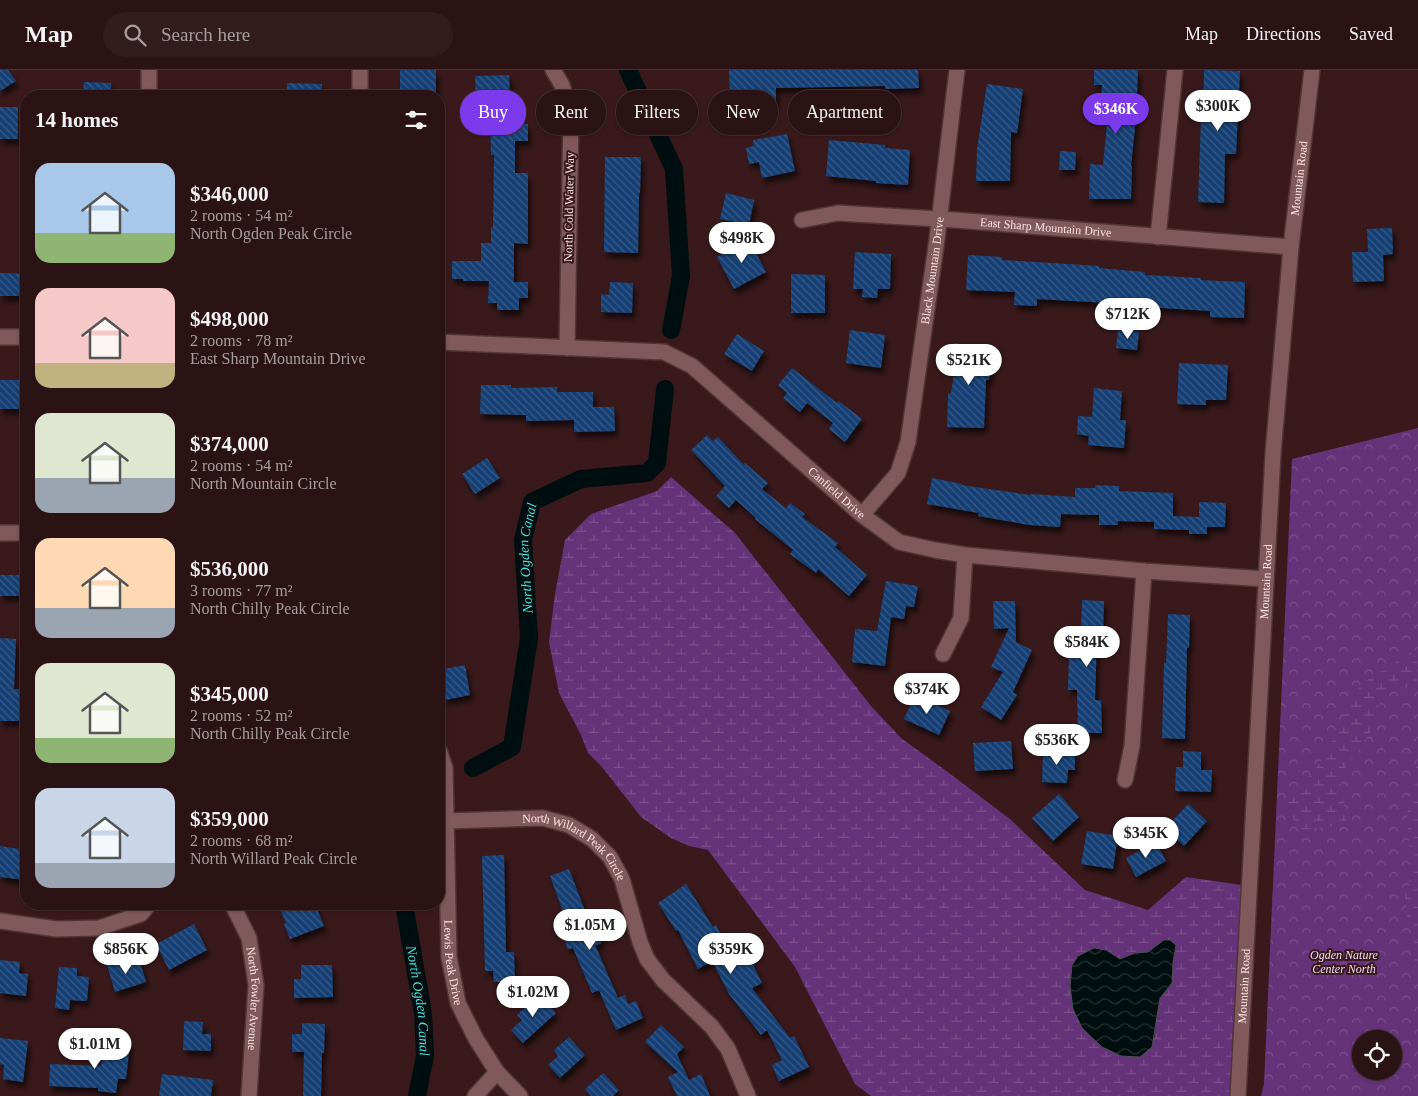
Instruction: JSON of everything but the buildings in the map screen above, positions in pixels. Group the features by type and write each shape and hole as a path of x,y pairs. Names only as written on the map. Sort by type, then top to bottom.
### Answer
{"street":[{"path":"149,90 150,70"},
{"path":"360,70 360,90"},
{"name":"North Cold Water Way","path":"553,70 562,85 571,113 566,348"},
{"name":"Black Mountain Drive","path":"862,515 898,473 908,442 939,219 957,70"},
{"path":"1158,237 1174,70"},
{"name":"Mountain Road","path":"1238,1096 1273,454 1291,247 1312,70"},
{"name":"East Sharp Mountain Drive","path":"802,220 838,213 939,219 1291,247"},
{"path":"0,337 20,337"},
{"name":"Canfield Drive","path":"445,342 664,352 692,366 862,515 899,542 965,555 1144,571 1266,579"},
{"path":"0,533 20,533"},
{"path":"943,654 961,618 965,555"},
{"path":"1124,780 1132,746 1144,571"},
{"name":"Lewis Peak Drive","path":"445,768 449,957 458,1003 476,1038 497,1072 520,1096"},
{"name":"North Willard Peak Circle","path":"446,821 543,818 569,825 592,838 610,857 622,879 640,942 647,959 663,980 712,1027 728,1049 748,1096"},
{"path":"0,922 56,929 99,928 141,914 144,910"},
{"name":"North Fowler Avenue","path":"235,910 249,938 256,984 249,1096"},
{"path":"475,1096 497,1072"}],"green space":[{"name":"Ogden Nature Center North","path":"1418,428 1418,1096 1261,1096 1264,1084 1292,459"},
{"path":"671,477 735,533 871,706 901,738 1010,819 1085,890 1148,910 1186,877 1242,885 1230,1096 871,1096 855,1084 795,967 708,850 689,846 671,838 641,817 602,767 588,753 581,735 559,693 549,642 555,594 565,540 591,514 657,491","holes":["1164,940 1176,945 1167,990 1160,998 1155,1038 1106,950 1120,959 1135,953 1148,952"]},
{"path":"1417,649 1418,686 1384,691 1370,733 1340,776 1347,825 1300,830 1285,806 1321,762 1361,684"},
{"path":"1418,757 1418,939 1407,917 1405,894 1410,883 1407,815"},
{"path":"1418,939 1418,974 1411,952"}],"water":[{"path":"1164,940 1170,940 1176,945 1172,983 1160,998 1152,1047 1140,1057 1121,1056 1102,1047 1082,1028 1073,1009 1070,986 1072,965 1078,956 1094,948 1106,950 1120,959 1135,953 1148,952"}],"waterway":[{"name":"North Ogden Canal","path":"628,70 674,169 681,276 671,330"},
{"name":"North Ogden Canal","path":"473,768 512,747 529,638 523,540 532,502 581,479 647,473 657,463 665,389"},
{"name":"North Ogden Canal","path":"405,910 423,1013 425,1056 417,1096"}]}
